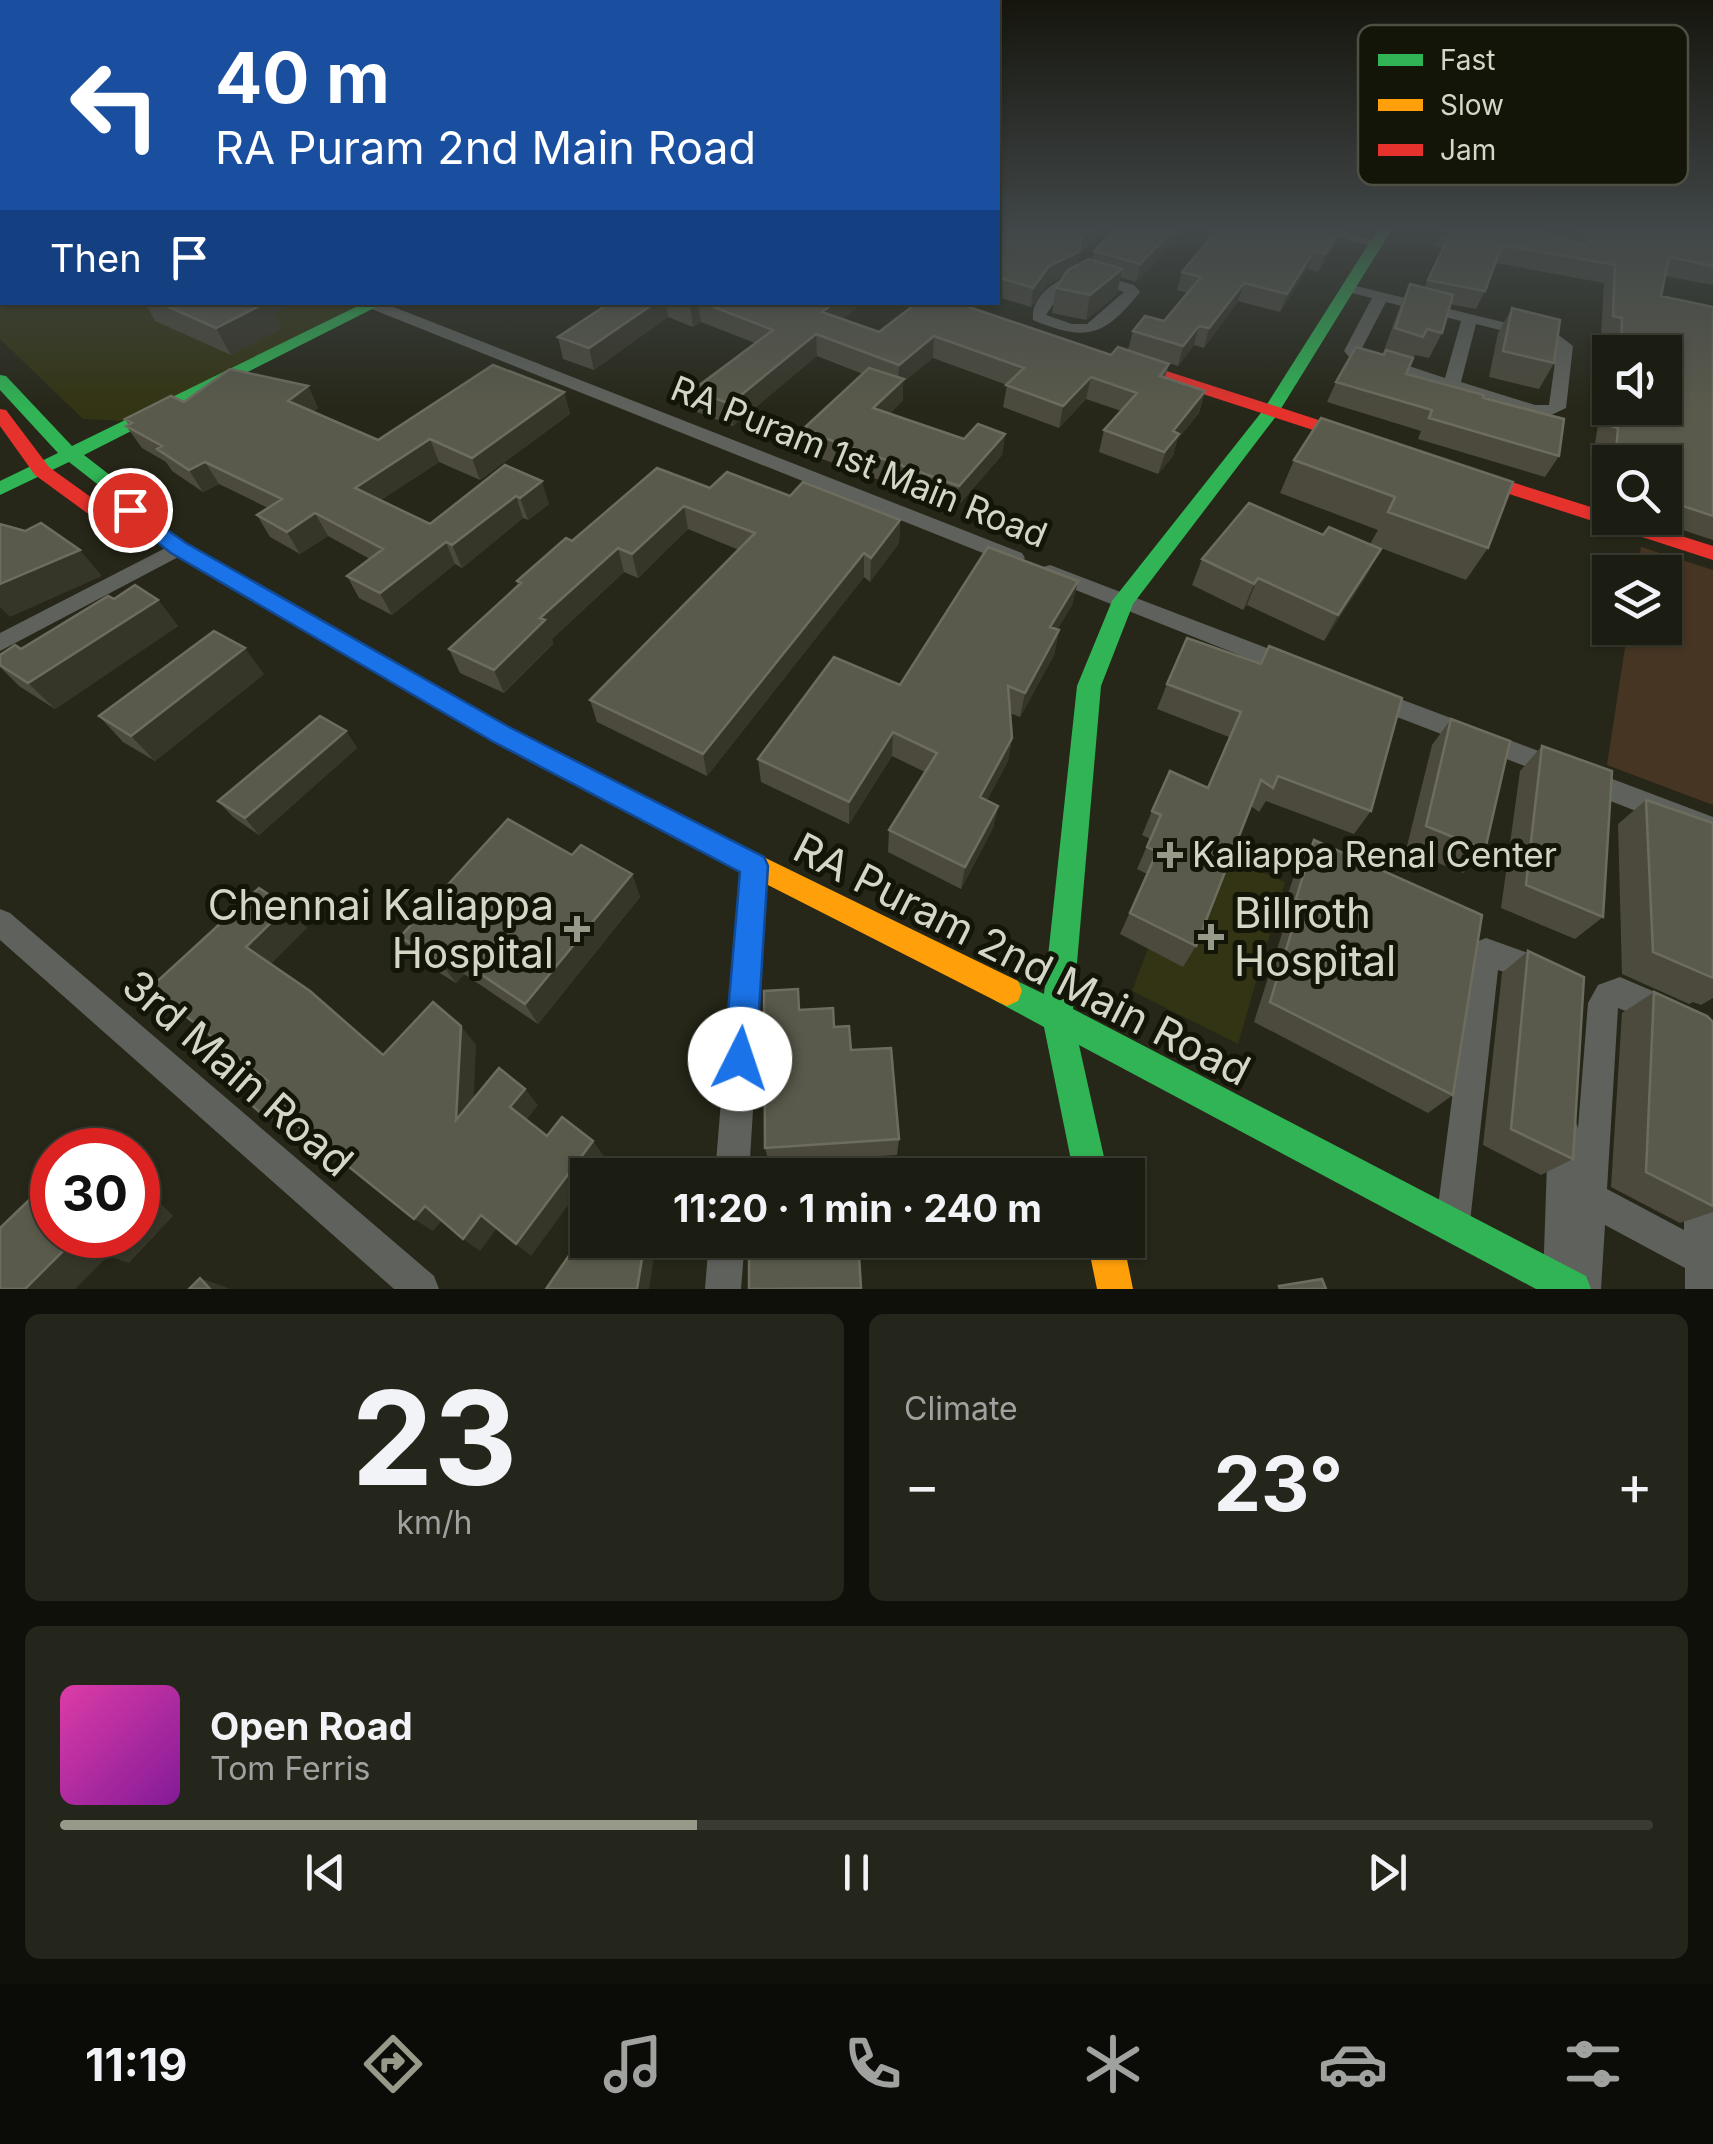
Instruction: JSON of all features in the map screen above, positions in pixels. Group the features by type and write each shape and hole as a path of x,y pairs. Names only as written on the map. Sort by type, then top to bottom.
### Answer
{"main road":[{"path":"1087,1158 1057,1016 1089,686 1124,601 1271,411 1347,289"},
{"path":"0,489 374,305"},
{"path":"1025,324 1064,334 1271,411 1380,446"},
{"name":"RA Puram 2nd Main Road","path":"0,380 72,456 117,490 130,510 179,548 501,734 754,866 1057,1016 1572,1286"},
{"name":"RA Puram 2nd Main Road","path":"0,414 42,471 94,509 130,510"},
{"path":"1454,470 1713,553"},
{"path":"1108,1258 1115,1289"}],"street":[{"path":"1025,324 1058,289"},
{"path":"1064,334 1102,327 1131,289"},
{"path":"1353,289 1381,296 1470,318 1554,339 1565,346 1557,408 1547,412 1533,410 1369,362 1352,350 1381,296"},
{"name":"RA Puram 1st Main Road","path":"379,305 1308,672"},
{"path":"1450,386 1470,318"},
{"path":"0,643 179,548"},
{"path":"1344,686 1713,829"},
{"path":"733,1158 754,866"},
{"name":"3rd Main Road","path":"0,922 421,1289"},
{"path":"1453,1222 1486,952 1496,952 1570,987 1560,1197 1572,1286"},
{"path":"1572,1286 1590,1199 1603,1003 1609,995 1620,992 1686,1022 1698,1036"},
{"path":"1700,1147 1702,1274"},
{"path":"1590,1199 1702,1274"},
{"path":"1492,1244 1511,1289"},
{"path":"723,1289 726,1258"}],"shaded area":[{"path":"0,305 367,305 125,421 83,419 0,339"},
{"path":"1641,547 1666,555 1640,555"},
{"path":"1682,560 1713,570 1713,805 1607,765 1625,645 1682,645"},
{"name":"Billroth Hospital","path":"1189,840 1285,882 1238,1044 1132,991"}],"building":[{"path":"1062,289 1097,289 1090,295"},
{"path":"1191,289 1239,289 1209,328 1199,326 1183,346 1133,331 1145,316 1164,321"},
{"path":"1408,289 1453,295 1442,333 1427,329 1423,337 1395,328"},
{"path":"1614,289 1662,289 1661,296 1713,307 1713,516 1682,506 1682,445 1616,445 1618,428 1608,425 1682,425 1682,335 1621,335 1622,318 1613,316"},
{"path":"165,305 261,305 216,328"},
{"path":"606,305 652,305 589,348 558,337"},
{"path":"709,305 831,305 822,312 879,332 914,305 963,305 1111,355 1118,347 1169,364 1160,376 1205,391 1173,431 1179,434 1164,452 1104,430 1137,393 1091,377 1063,406 1006,385 1024,368 934,336 899,365 816,334 730,404 693,390 773,330"},
{"path":"1512,308 1560,320 1554,363 1503,351"},
{"path":"1356,347 1413,358 1406,374 1564,419 1559,456 1429,418 1432,410 1336,382"},
{"path":"493,365 564,392 472,458 430,439 355,488 430,524 505,465 542,481 452,545 446,542 380,593 347,576 383,549 315,513 287,532 257,515 282,499 205,462 189,470 157,449 162,446 126,426 132,423 125,419 171,396 184,402 230,369 308,386 288,401 378,440"},
{"path":"869,368 904,379 873,408 964,439 978,424 1005,434 959,486 802,430"},
{"path":"1321,418 1513,482 1488,548 1388,512 1395,497 1294,460"},
{"path":"657,468 710,488 727,472 790,496 803,482 900,520 871,558 864,553 703,754 590,700 755,533 684,506 632,554 618,548 540,618 545,620 494,670 449,649 566,538 572,541"},
{"path":"1249,503 1323,535 1329,527 1381,549 1338,615 1258,578 1254,584 1202,559"},
{"path":"41,523 80,550 0,584 0,524 25,531"},
{"path":"988,547 1078,581 1050,627 1059,630 1025,693 1008,686 1012,738 980,797 998,806 965,867 889,830 937,753 893,732 849,802 758,759 834,657 900,685"},
{"path":"135,585 158,600 28,683 0,665 0,655 15,645 21,649 108,596 114,599"},
{"path":"214,631 245,648 131,736 99,716"},
{"path":"1187,638 1261,664 1269,646 1402,698 1371,811 1278,776 1273,788 1261,780 1196,946 1130,913 1157,852 1147,847 1161,815 1152,811 1170,771 1208,788 1241,712 1167,684"},
{"path":"320,716 346,731 245,818 218,801"},
{"path":"1451,719 1510,741 1485,850 1426,826"},
{"path":"1542,746 1612,771 1603,917 1526,885"},
{"path":"1646,800 1713,823 1713,978 1653,952"},
{"path":"508,819 572,855 581,845 632,874 525,1004 448,952 440,962 400,937"},
{"path":"1314,840 1482,915 1453,1095 1270,1002 1301,901 1296,899"},
{"path":"259,888 287,907 246,947 310,991 383,1055 433,1002 461,1026 456,1120 499,1068 525,1089 510,1107 547,1136 562,1117 593,1141 580,1158 570,1158 570,1172 516,1244 481,1215 463,1239 425,1206 414,1219 273,1106 264,1116 247,1101 268,1081 150,988"},
{"path":"1528,951 1584,977 1573,1159 1511,1129"},
{"path":"798,989 799,1010 833,1008 834,1027 849,1026 851,1050 891,1048 899,1139 765,1148 764,991"},
{"path":"1654,992 1713,1022 1713,1206 1646,1172"},
{"path":"30,1199 30,1258 56,1258 25,1289 0,1289 0,1228"},
{"path":"570,1254 570,1258 642,1258 637,1289 546,1289"},
{"path":"749,1258 859,1258 861,1288 749,1289"},
{"path":"200,1278 210,1289 189,1289"},
{"path":"1322,1279 1326,1289 1279,1286"}],"traffic: fast":[{"path":"1087,1158 1057,1016 1089,686 1123,601 1271,411 1347,289"},
{"path":"0,489 373,305"},
{"path":"0,380 55,442 117,490 129,510 179,548 501,734 673,824"},
{"path":"1007,991 1573,1289"}],"traffic: slow":[{"path":"673,824 1007,991"},
{"path":"1109,1258 1115,1289"}],"traffic: jam":[{"path":"1123,362 1356,438"},
{"path":"0,414 42,471 94,509 129,510"},
{"path":"1470,475 1713,553"}],"place":[{"name":"Kaliappa Renal Center","path":"1170,855"},
{"name":"Chennai Kaliappa Hospital","path":"577,929"},
{"name":"Billroth Hospital","path":"1211,937"}],"route":[{"path":"130,510 179,548 501,734 754,866 740,1059"}]}
